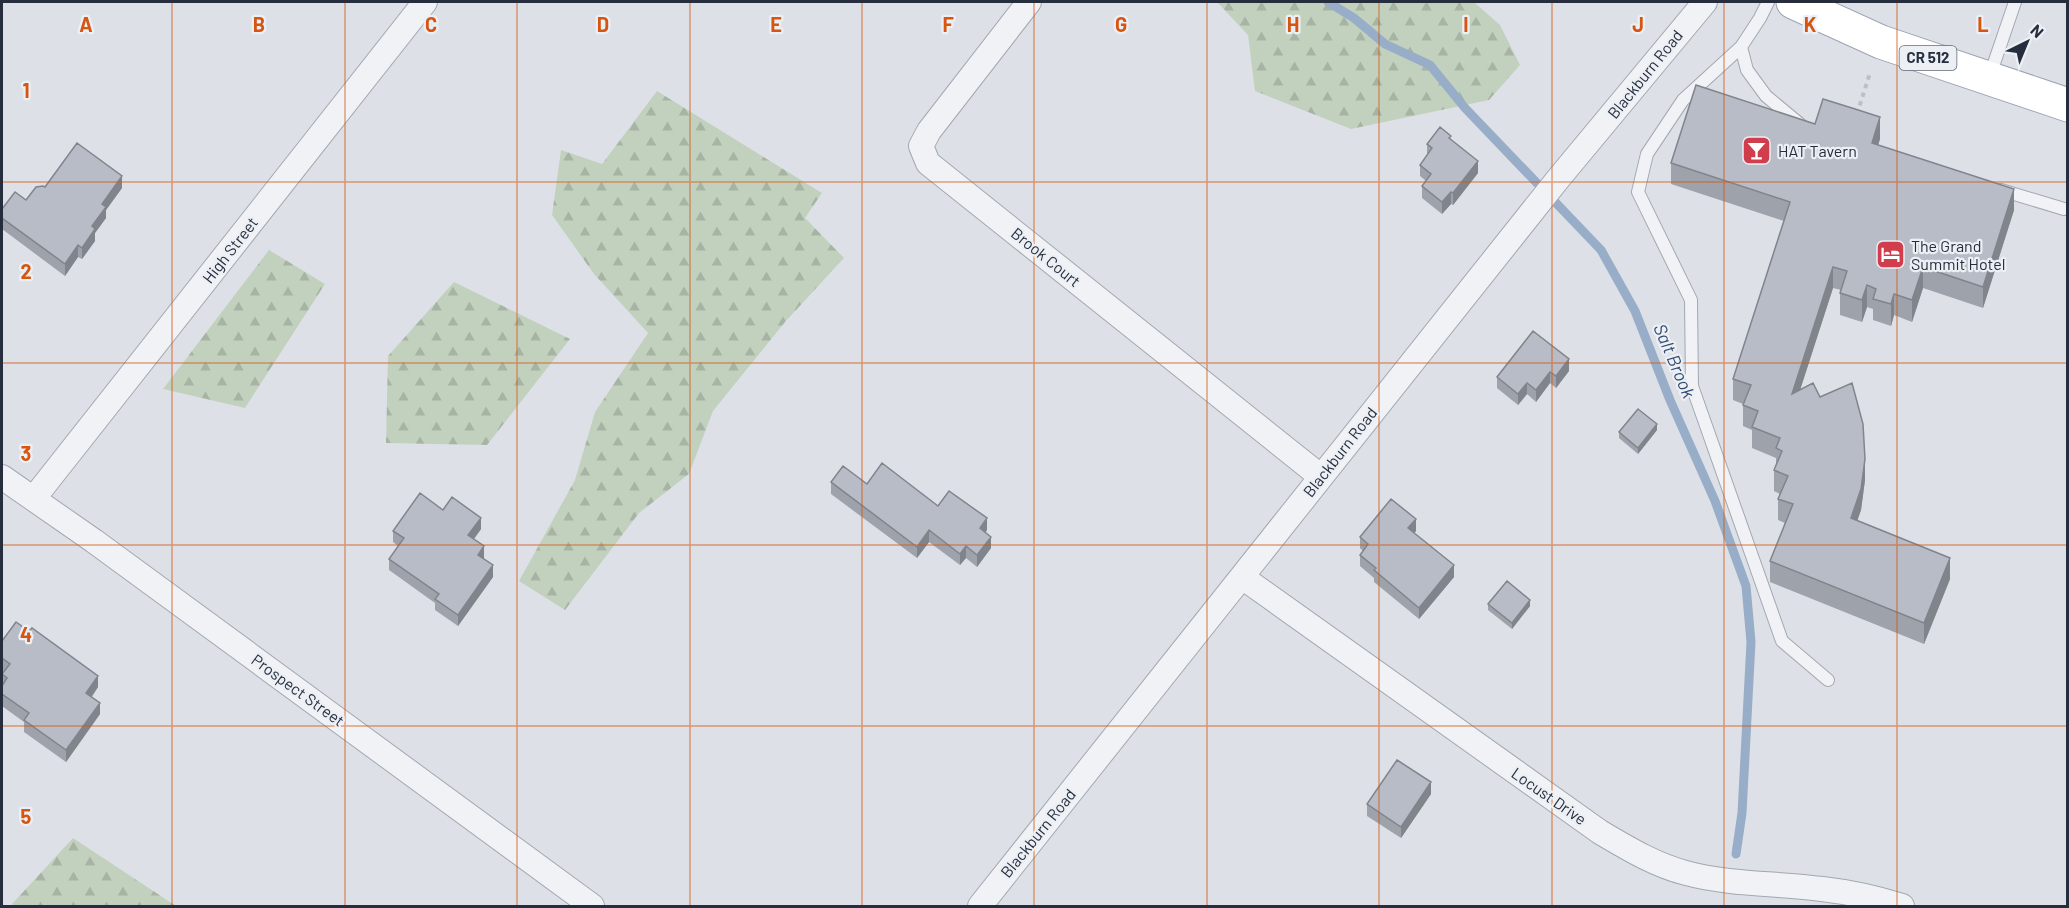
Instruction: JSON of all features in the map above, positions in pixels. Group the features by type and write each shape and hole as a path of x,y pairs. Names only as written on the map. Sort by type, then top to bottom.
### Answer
{"main road":[{"name":"CR 512","path":"1806,4 1881,42 2067,105"}],"street":[{"name":"High Street","path":"34,498 426,2"},
{"name":"Brook Court","path":"1029,2 929,131 921,146 928,163 1320,476"},
{"name":"Blackburn Road","path":"980,906 1558,178 1705,2"},
{"name":"Prospect Street","path":"2,477 359,734 592,906"},
{"name":"Locust Drive","path":"1242,577 1600,832 1645,857 1686,873 1722,880 1822,889 1881,899 1902,906"}],"lane":[{"path":"1768,2 1740,47 1683,100 1647,154 1638,192 1691,300 1692,386 1782,641 1827,680"},
{"path":"1989,80 2016,2"},
{"path":"1740,47 1747,70 1767,96 1808,130"},
{"path":"1987,186 2064,209"}],"path":[{"path":"1855,120 1867,80"}],"green space":[{"path":"1217,2 1474,2 1500,25 1520,65 1489,100 1351,129 1255,91 1248,35"},
{"path":"657,91 822,193 805,218 844,258 785,322 713,411 689,474 639,513 565,610 519,581 575,480 595,412 648,333 594,274 552,215 561,150 602,164"},
{"path":"269,250 325,284 245,408 163,389"},
{"path":"454,282 570,339 487,445 386,443 388,356"},
{"path":"73,838 176,906 14,906 12,904"}],"building":[{"path":"1696,85 1815,124 1823,99 1880,117 1872,143 2014,189 1983,287 1923,267 1912,300 1894,294 1891,304 1873,299 1876,289 1867,285 1862,300 1840,293 1847,271 1833,267 1792,394 1813,383 1820,397 1852,383 1863,424 1865,459 1861,489 1851,518 1950,558 1924,623 1770,561 1793,504 1778,499 1788,476 1774,470 1782,451 1776,448 1780,438 1752,427 1758,411 1743,405 1751,385 1733,379 1790,202 1671,163"},
{"path":"1440,127 1451,136 1449,138 1478,161 1453,193 1451,192 1442,202 1422,186 1431,174 1420,165 1432,148 1427,144"},
{"path":"77,143 122,176 102,204 106,207 92,226 95,229 82,248 78,245 65,264 2,218 2,209 15,192 26,200 36,187 45,187"},
{"path":"1533,331 1569,359 1556,376 1550,372 1536,390 1527,383 1518,394 1497,377"},
{"path":"1638,409 1657,424 1638,448 1619,432"},
{"path":"882,463 938,506 949,491 987,518 980,528 991,537 977,555 966,546 960,554 929,530 917,547 831,482 843,466 867,484"},
{"path":"420,493 443,510 452,497 481,518 468,535 484,546 478,555 493,565 458,615 435,599 439,594 389,559 404,538 393,531"},
{"path":"1391,499 1416,519 1408,528 1454,565 1419,608 1374,570 1376,568 1360,555 1368,544 1360,537"},
{"path":"1507,581 1530,600 1512,623 1488,604"},
{"path":"16,622 29,631 32,628 98,676 86,693 100,703 66,750 24,720 29,713 2,694 2,686 7,678 2,674 10,664 2,658 2,641"},
{"path":"1397,760 1431,782 1401,827 1367,804"}],"waterway":[{"name":"Salt Brook","path":"1328,2 1354,18 1385,44 1430,65 1465,108 1601,250 1635,311 1670,400 1715,501 1746,586 1751,642 1742,813 1736,854"}],"place":[{"name":"HAT Tavern","path":"1757,151"},
{"name":"The Grand Summit Hotel","path":"1890,255"}]}
